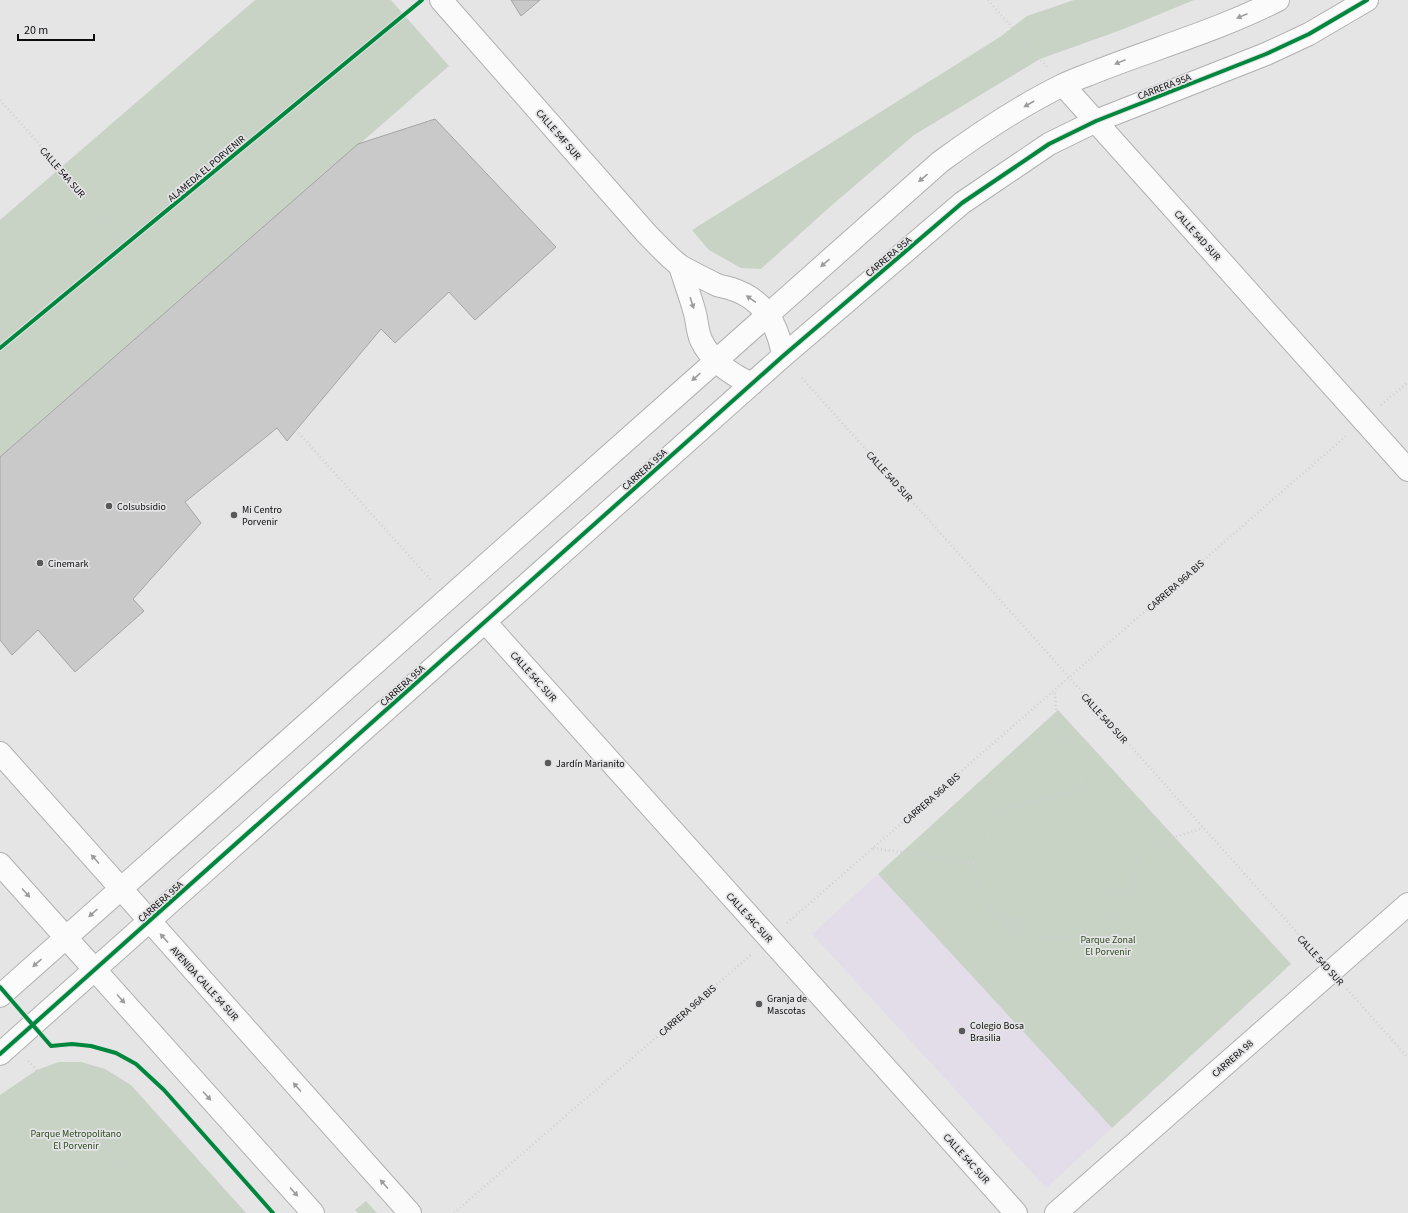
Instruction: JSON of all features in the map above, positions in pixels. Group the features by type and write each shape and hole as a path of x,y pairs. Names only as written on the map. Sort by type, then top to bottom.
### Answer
{"street":[{"name":"CALLE 54F SUR","path":"441,0 646,233 680,266 718,285 732,289 747,296 758,303 768,314 775,327 780,341 782,356"},
{"path":"0,996 940,162 979,134 1063,85 1208,30 1258,10 1278,0"},
{"name":"CARRERA 95A","path":"0,1054 782,356 962,203 1049,144 1096,121 1266,54 1309,34 1367,0"},
{"name":"CALLE 54D SUR","path":"1063,85 1408,470"},
{"name":"CALLE 54F SUR","path":"680,266 694,310 701,339 716,360 727,370 752,384"},
{"name":"CALLE 54C SUR","path":"485,622 1016,1213"},
{"name":"AVENIDA CALLE 54 SUR","path":"0,753 410,1213"},
{"path":"0,864 312,1213"},
{"name":"CARRERA 98","path":"1056,1213 1408,904"}],"path":[{"path":"988,0 1063,85"},
{"path":"121,248 133,238"},
{"path":"296,430 432,580"},
{"path":"973,864 986,843 990,823 996,814 1004,809 1073,792 1081,783 1083,772 1081,760 1065,741 1056,723 1055,689"},
{"path":"973,864 980,891 994,912 1007,923 1014,928 1038,938 1064,939 1089,933 1110,919 1127,899 1136,875 1138,849 1203,828"},
{"path":"874,848 973,864"},
{"path":"1098,898 1131,888"},
{"path":"1007,923 1028,917"},
{"path":"26,1059 167,1213"}],"shaded area":[{"name":"Colegio Bosa Brasilia","path":"878,874 1112,1128 1046,1188 812,934"}],"green space":[{"path":"255,0 391,0 449,66 0,457 0,220"},
{"path":"1074,0 1194,0 1121,30 1040,59 914,135 832,205 761,269 741,268 709,250 692,230 1000,37 1027,16"},
{"name":"Parque Zonal El Porvenir","path":"1058,710 1291,964 1112,1128 878,874"},
{"name":"Parque Metropolitano El Porvenir","path":"59,1062 81,1062 105,1069 131,1085 246,1213 0,1213 0,1095 37,1070"},
{"path":"366,1201 377,1213 358,1213 355,1210"}],"building":[{"path":"511,0 540,0 521,16"},
{"path":"435,119 556,247 475,320 449,292 395,343 381,329 287,441 277,428 185,502 201,523 133,599 144,611 75,672 38,630 12,655 0,640 0,457 358,144"}],"cycle path":[{"name":"ALAMEDA EL PORVENIR","path":"0,348 422,0"},
{"path":"0,1054 783,356 962,203 1049,144 1096,121 1266,54 1309,34 1367,0"},
{"path":"0,987 51,1046 72,1044 91,1046 116,1053 136,1064 164,1090 273,1213"}],"place":[{"name":"Colsubsidio","path":"109,506"},
{"name":"Mi Centro Porvenir","path":"234,515"},
{"name":"Cinemark","path":"40,563"},
{"name":"Jardín Marianito","path":"548,763"},
{"name":"Granja de Mascotas","path":"759,1004"},
{"name":"Colegio Bosa Brasilia","path":"962,1031"}]}
